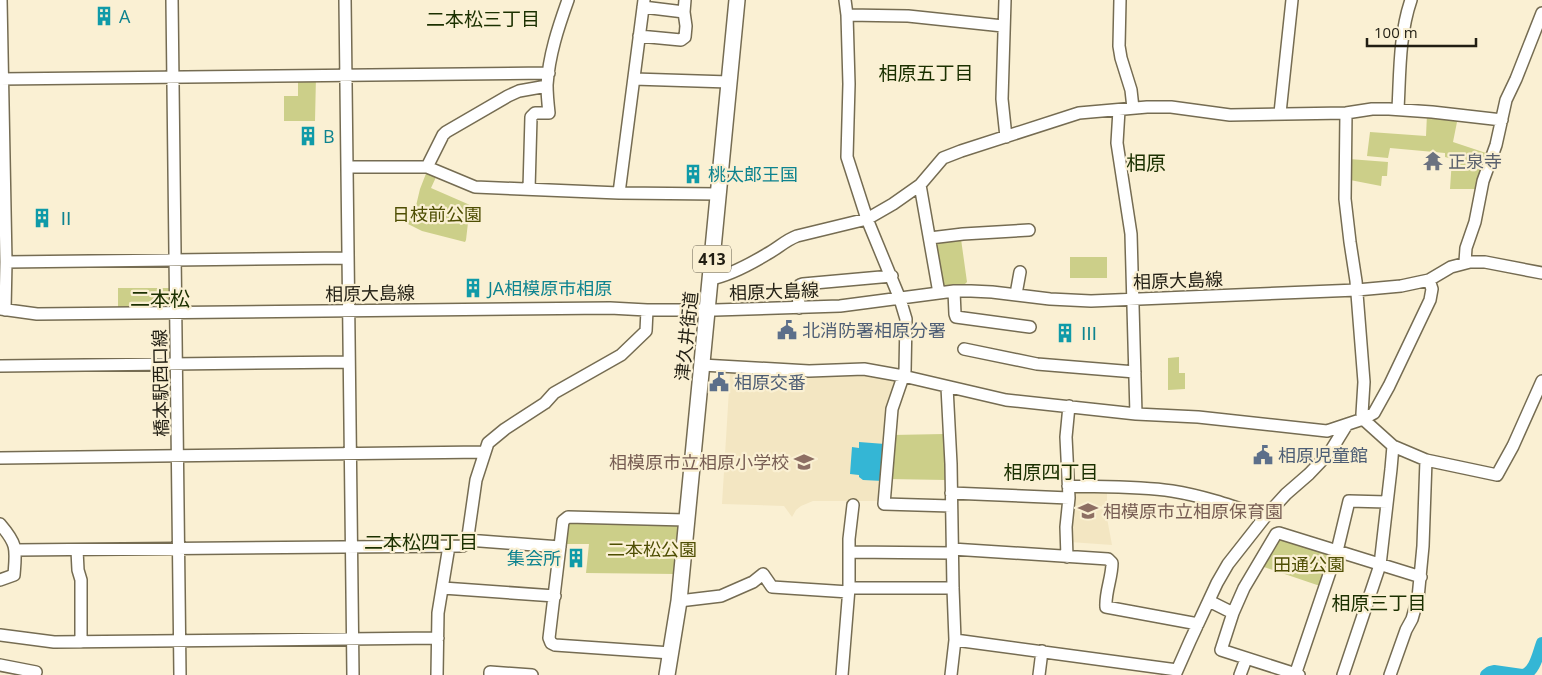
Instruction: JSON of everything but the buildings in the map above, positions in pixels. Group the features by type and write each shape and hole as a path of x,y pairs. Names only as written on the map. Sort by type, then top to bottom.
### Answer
{"highway":[{"name":"津久井街道","path":"667,675 679,601 737,0"}],"street":[{"path":"1,0 1,79 6,262 3,310"},
{"name":"橋本駅西口線","path":"172,0 180,675"},
{"path":"346,0 353,675"},
{"path":"529,189 531,117 535,113 549,113 547,86 554,43 568,0"},
{"path":"845,0 849,84 847,157 867,219 892,276 906,318 905,371 892,408 884,504 951,506"},
{"path":"1005,0 1002,98 1006,137"},
{"path":"1120,0 1119,46 1132,90 1133,108"},
{"path":"1280,113 1292,0"},
{"path":"1398,109 1403,36 1406,15 1411,0"},
{"path":"619,193 643,4 685,6 686,32 685,37 681,40 639,36"},
{"path":"1465,262 1466,248 1476,222 1483,182 1496,144 1506,100 1542,13"},
{"path":"847,15 908,16 1003,26"},
{"path":"1,79 549,73"},
{"path":"634,79 729,82"},
{"path":"427,167 442,135 446,132 508,96 547,86"},
{"path":"710,279 719,277 766,255 797,236 867,219 920,185 943,158 1079,113 1170,107 1230,115 1346,113 1372,109 1398,109 1502,120"},
{"path":"1119,110 1117,143 1131,234 1136,414"},
{"path":"1346,113 1345,199 1357,290 1364,382 1363,420 1393,446 1426,460 1497,475 1513,446 1542,381"},
{"path":"347,167 427,167 475,187 619,193 718,194"},
{"path":"920,185 939,293"},
{"path":"930,238 1029,230"},
{"path":"6,262 348,258"},
{"name":"相原大島線","path":"3,310 37,314 349,310 610,308 707,310 798,308 840,306 939,293 980,291 1065,300 1357,290 1401,286 1429,280 1451,267 1465,262 1479,262 1542,273"},
{"path":"1016,294 1020,272"},
{"path":"798,308 798,290 800,285 892,276"},
{"path":"702,365 809,371 864,370 903,376 1006,400 1136,414 1198,417 1320,432 1335,430 1371,416 1430,300 1432,289 1429,280"},
{"path":"954,292 956,317 1030,327"},
{"path":"16,550 463,546 467,543 476,480 488,443 505,429 546,403 554,393 628,349 646,331 647,310"},
{"path":"964,349 1036,364 1135,372"},
{"path":"0,366 349,362"},
{"path":"947,387 951,464 955,640 951,675"},
{"path":"1067,557 1066,527 1069,498 1066,437 1068,406"},
{"path":"955,640 1042,651 1176,673 1228,564 1265,517 1330,452 1346,426"},
{"path":"1343,675 1380,564 1393,446"},
{"path":"0,458 484,452"},
{"path":"1390,675 1415,611 1421,577 1426,460"},
{"path":"1068,486 1174,491 1201,497 1265,517"},
{"path":"951,493 1069,498"},
{"path":"1387,502 1349,501 1337,551 1297,675 1221,650 1233,613 1244,588 1276,534 1279,533 1337,551 1380,564 1421,577"},
{"path":"842,675 853,505"},
{"path":"670,653 553,645 550,642 563,521 568,517 686,520"},
{"path":"0,524 10,537 16,550 14,575 0,580"},
{"path":"467,540 560,548"},
{"path":"437,675 438,613 449,546"},
{"path":"77,550 78,570 81,580 81,642"},
{"path":"849,552 952,551 1108,559 1111,561 1112,575 1107,589 1105,605 1108,608 1198,624"},
{"path":"679,601 721,596 754,582 763,574 772,587 849,590 953,588"},
{"path":"443,588 555,596"},
{"path":"1209,601 1233,613"},
{"path":"0,635 45,642 438,638"},
{"path":"1039,675 1042,651"},
{"path":"944,675 953,655"},
{"path":"1240,675 1246,659"},
{"path":"0,665 36,672"},
{"path":"490,675 490,672 532,675"}],"shaded area":[{"name":"相模原市立相原小学校","path":"731,372 869,374 896,379 879,501 813,501 801,506 792,517 784,506 722,504"},
{"name":"相模原市立相原保育園","path":"1071,489 1107,490 1107,518 1112,545 1070,542"}],"green space":[{"path":"298,76 316,76 315,121 284,121 284,96 298,96"},
{"path":"1427,114 1458,117 1453,142 1489,154 1479,189 1450,189 1452,159 1445,157 1445,153 1390,148 1388,158 1367,156 1370,132 1426,136"},
{"path":"1349,159 1388,162 1387,176 1382,176 1381,186 1350,180"},
{"name":"日枝前公園","path":"427,171 437,175 431,188 470,205 465,242 422,231 408,224 415,210"},
{"path":"961,239 967,282 965,284 943,286 934,244 936,241"},
{"path":"1070,257 1107,257 1107,278 1070,278"},
{"path":"118,288 170,288 170,306 118,307"},
{"path":"1179,357 1179,373 1185,373 1185,389 1168,390 1168,358"},
{"path":"944,434 946,480 889,479 892,435"},
{"name":"二本松公園","path":"570,522 677,524 680,528 675,574 586,573 589,544 566,544 568,524"},
{"name":"田通公園","path":"1279,535 1334,552 1323,587 1261,566"}],"water":[{"path":"859,442 885,444 883,481 863,480 859,475 850,474 852,447 859,448"}],"waterway":[{"path":"1523,675 1533,666 1542,643"},
{"path":"1486,675 1494,671 1522,675"}],"place":[{"name":"A","path":"104,16"},
{"name":"B","path":"308,136"},
{"name":"正泉寺","path":"1433,161"},
{"name":"桃太郎王国","path":"693,174"},
{"name":"Ⅱ","path":"42,218"},
{"name":"JA相模原市相原","path":"473,288"},
{"name":"北消防署相原分署","path":"787,330"},
{"name":"Ⅲ","path":"1065,333"},
{"name":"相原交番","path":"719,382"},
{"name":"相原児童館","path":"1263,455"},
{"name":"相模原市立相原小学校","path":"804,462"},
{"name":"相模原市立相原保育園","path":"1088,511"},
{"name":"集会所","path":"576,558"}],"district":[{"name":"二本松三丁目","path":"483,19"},
{"name":"相原五丁目","path":"926,73"},
{"name":"相原","path":"1146,162"},
{"name":"二本松","path":"160,298"},
{"name":"相原四丁目","path":"1051,472"},
{"name":"二本松四丁目","path":"421,542"},
{"name":"相原三丁目","path":"1379,603"}]}
